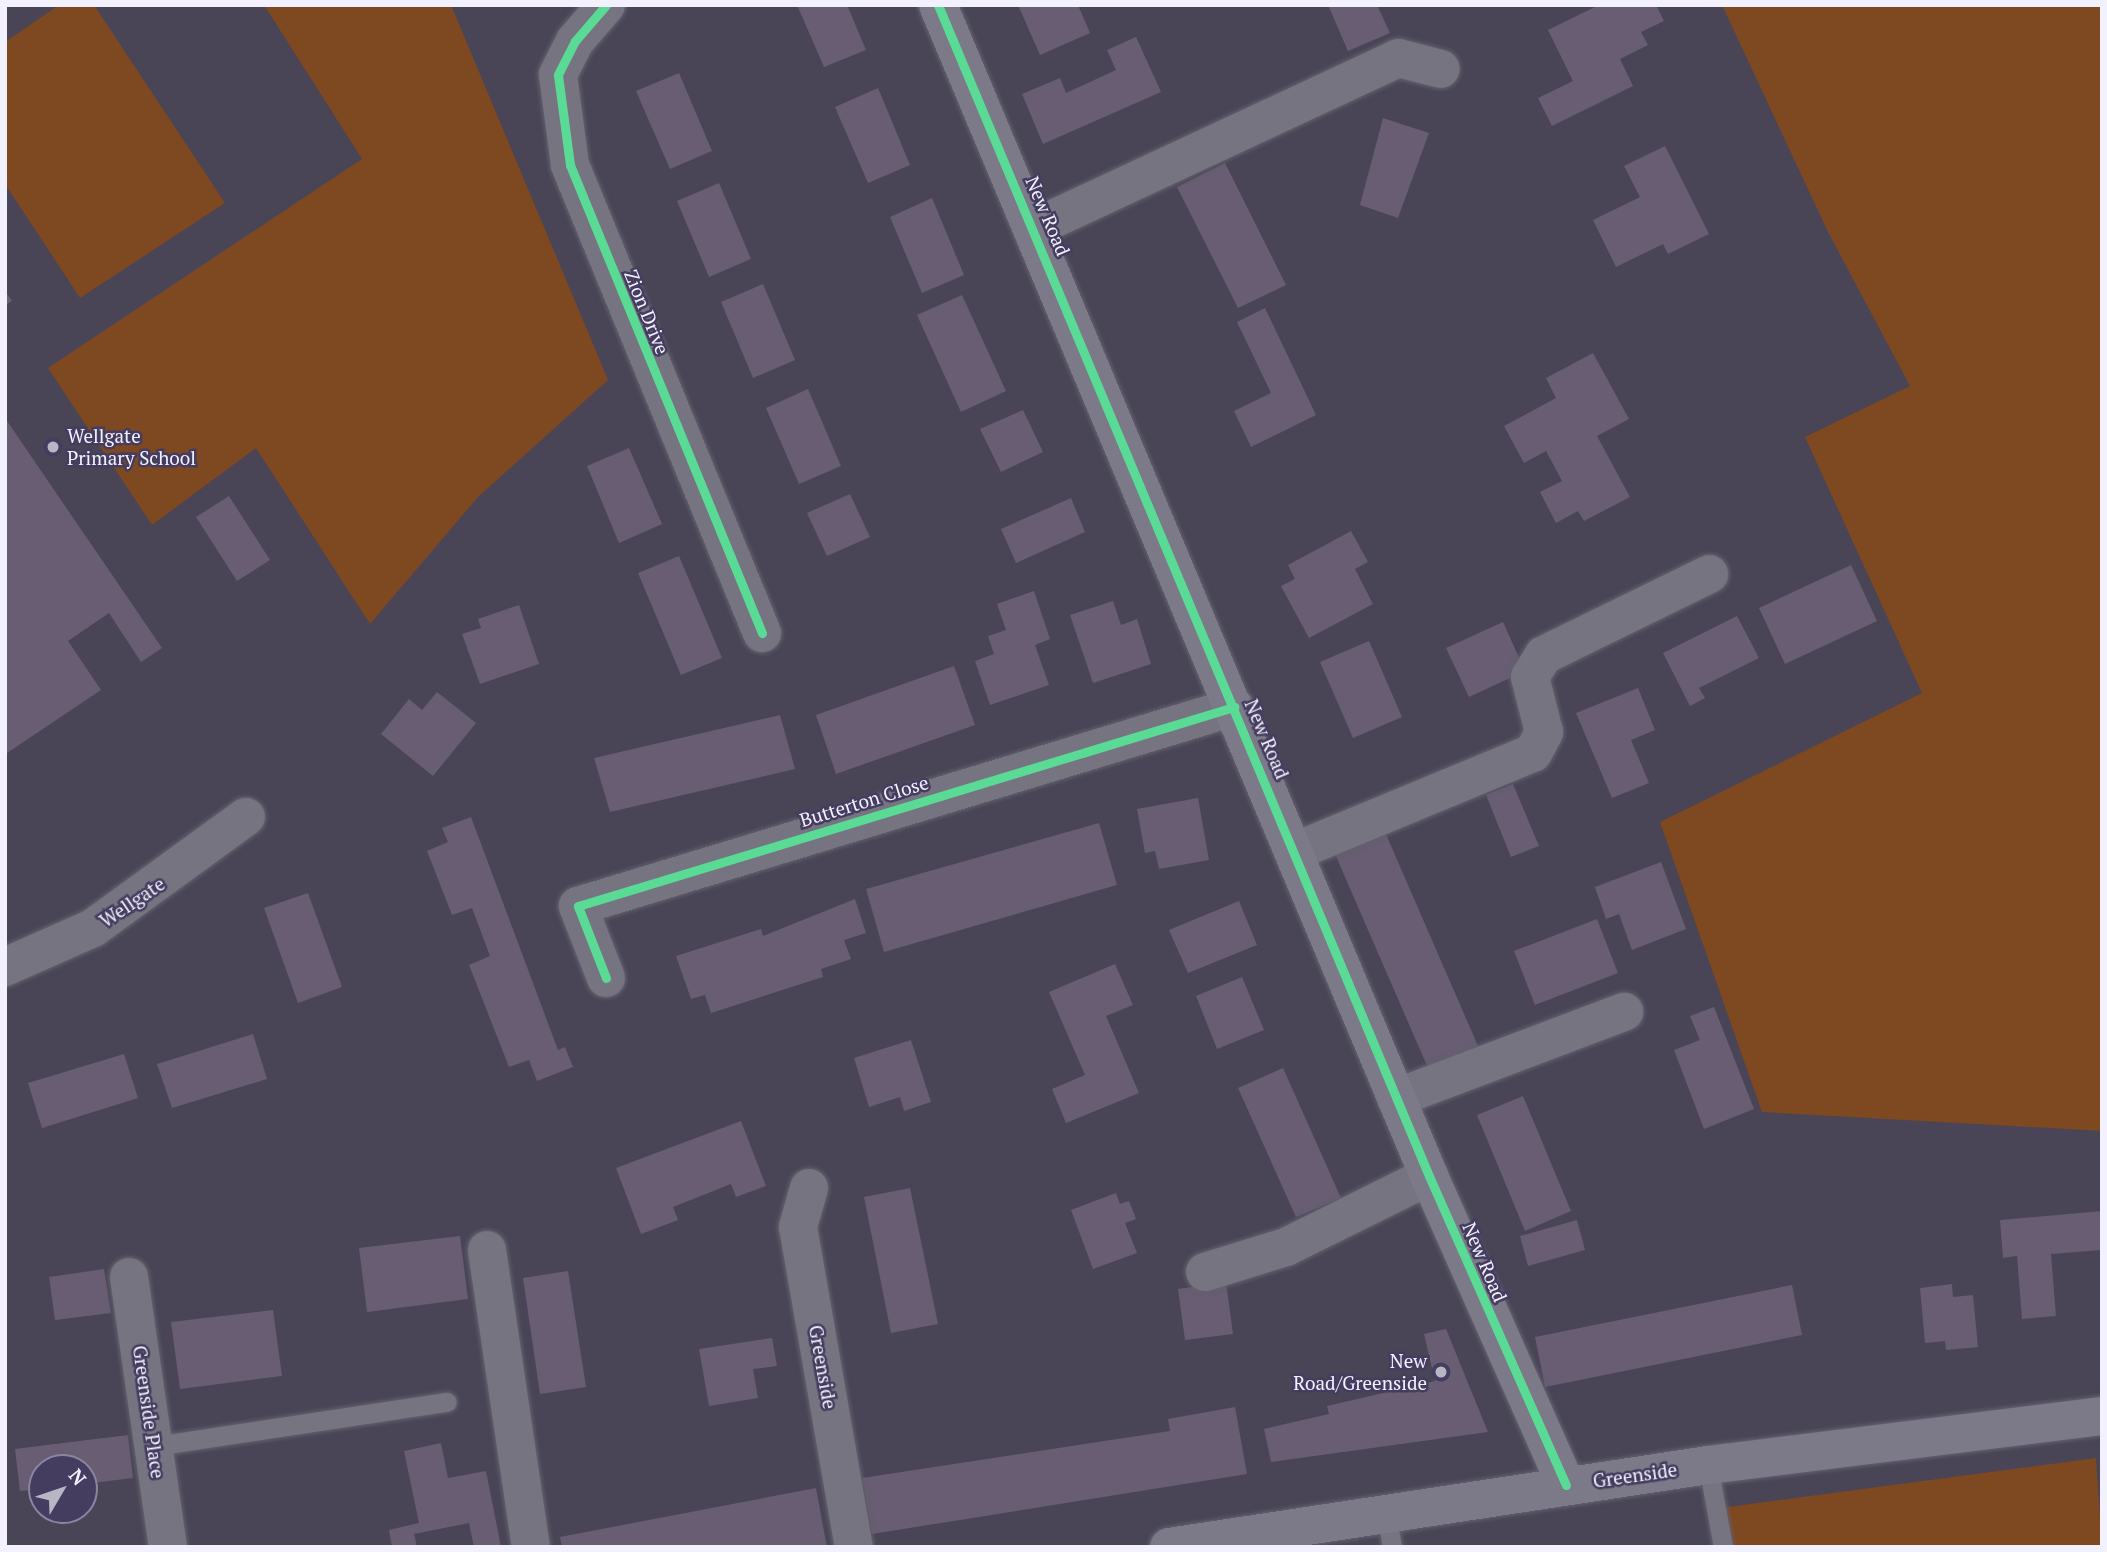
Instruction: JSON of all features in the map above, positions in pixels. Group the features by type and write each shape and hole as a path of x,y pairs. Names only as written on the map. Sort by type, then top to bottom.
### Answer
{"street":[{"name":"Zion Drive","path":"606,5 575,41 558,75 569,165 762,633"},
{"name":"New Road","path":"938,5 1296,851 1429,1176 1566,1486"},
{"path":"1034,228 1398,58 1441,69"},
{"path":"1296,851 1533,753 1544,732 1531,677 1544,655 1709,574"},
{"name":"Butterton Close","path":"606,978 578,906 1234,707"},
{"name":"Wellgate","path":"5,967 93,928 246,817"},
{"path":"1396,1098 1625,1012"},
{"path":"1205,1272 1286,1247 1429,1176"},
{"name":"Greenside","path":"809,1188 798,1227 854,1547"},
{"path":"487,1250 531,1547"},
{"name":"Greenside Place","path":"129,1277 168,1547"},
{"name":"Greenside","path":"1169,1547 1389,1529 1566,1486 1708,1465 2102,1416"}],"lane":[{"path":"155,1446 447,1402"},
{"path":"1708,1465 1723,1547"}],"shaded area":[{"path":"59,5 94,5 225,203 80,298 5,184 5,42"},
{"path":"264,5 451,5 608,380 478,497 370,624 256,448 152,525 48,368 362,159"},
{"path":"1722,5 2102,5 2102,1131 1762,1112 1660,822 1922,693 1805,437 1910,386 1828,232"},
{"path":"2096,1458 2102,1547 1723,1547 1713,1509"}],"building":[{"path":"797,5 847,5 866,50 824,67"},
{"path":"1018,5 1078,5 1090,33 1040,55"},
{"path":"1328,5 1377,5 1390,33 1348,51"},
{"path":"1599,5 1656,5 1664,21 1641,32 1648,45 1620,59 1633,86 1552,126 1538,98 1573,81 1548,30"},
{"path":"1136,37 1161,92 1043,144 1022,94 1060,78 1066,93 1116,70 1107,50"},
{"path":"679,73 712,151 670,169 636,91"},
{"path":"878,88 910,165 868,183 835,107"},
{"path":"1383,118 1429,133 1398,218 1360,205"},
{"path":"1665,146 1709,234 1668,254 1663,244 1616,267 1593,220 1640,197 1624,166"},
{"path":"1225,163 1286,285 1238,308 1177,187"},
{"path":"719,183 751,259 709,277 677,201"},
{"path":"932,198 964,275 922,293 890,217"},
{"path":"763,284 795,360 753,378 721,302"},
{"path":"5,291 12,301 5,305"},
{"path":"962,295 1006,391 961,412 917,315"},
{"path":"1265,308 1316,415 1251,447 1234,411 1271,393 1237,322"},
{"path":"1593,353 1629,419 1597,436 1630,497 1584,521 1578,511 1556,523 1540,492 1562,481 1546,451 1524,463 1504,426 1556,398 1546,378"},
{"path":"808,389 841,466 799,484 766,408"},
{"path":"1023,410 1043,452 1001,472 980,429"},
{"path":"5,418 162,648 141,662 109,613 68,641 101,690 7,753"},
{"path":"629,448 662,524 619,543 587,466"},
{"path":"850,494 870,537 827,556 807,513"},
{"path":"229,496 270,560 237,581 196,517"},
{"path":"1071,498 1085,532 1016,563 1001,529"},
{"path":"1351,531 1368,562 1355,569 1373,604 1309,638 1281,586 1295,579 1288,565"},
{"path":"679,556 722,658 681,675 638,573"},
{"path":"1851,565 1877,621 1785,664 1759,608"},
{"path":"1034,591 1050,639 1035,645 1049,685 990,705 975,661 994,654 988,636 1006,630 997,604"},
{"path":"1113,601 1121,625 1137,619 1151,664 1093,683 1070,615"},
{"path":"519,605 539,664 480,684 462,634 481,628 478,619"},
{"path":"1737,616 1759,658 1699,688 1705,698 1690,706 1663,653"},
{"path":"1503,622 1525,671 1469,697 1446,648"},
{"path":"1369,641 1402,717 1353,738 1320,662"},
{"path":"954,666 975,725 836,774 816,715"},
{"path":"1638,688 1655,730 1631,740 1649,783 1612,798 1576,713"},
{"path":"437,692 476,723 433,776 381,734 409,699 422,710"},
{"path":"780,715 795,769 610,812 594,758"},
{"path":"1513,784 1539,846 1511,857 1486,795"},
{"path":"1198,798 1209,860 1159,869 1155,851 1145,853 1137,809"},
{"path":"471,817 558,1050 565,1047 573,1067 537,1081 529,1060 509,1067 469,965 490,956 472,908 452,915 427,851 448,842 442,828"},
{"path":"1099,823 1117,885 884,952 866,889"},
{"path":"1385,832 1478,1046 1428,1068 1335,854"},
{"path":"1661,862 1686,929 1632,950 1619,914 1606,919 1595,887"},
{"path":"308,893 342,987 298,1003 264,908"},
{"path":"855,899 866,933 844,940 851,959 821,969 823,977 711,1013 705,995 691,999 676,956 761,929 763,936"},
{"path":"1239,901 1257,945 1188,973 1169,930"},
{"path":"1597,919 1618,973 1535,1005 1514,951"},
{"path":"1115,964 1133,1005 1106,1016 1139,1093 1066,1123 1052,1089 1085,1075 1049,992"},
{"path":"1242,977 1264,1030 1217,1049 1196,996"},
{"path":"1714,1007 1754,1109 1704,1129 1674,1050 1700,1040 1690,1016"},
{"path":"253,1034 267,1079 172,1108 157,1064"},
{"path":"911,1040 931,1102 904,1111 900,1097 869,1107 854,1058"},
{"path":"124,1054 138,1098 42,1128 28,1083"},
{"path":"1283,1068 1341,1198 1296,1217 1238,1088"},
{"path":"1523,1096 1571,1211 1525,1231 1477,1115"},
{"path":"741,1121 766,1186 736,1197 731,1184 673,1207 678,1220 641,1234 616,1168"},
{"path":"910,1188 938,1324 891,1333 864,1197"},
{"path":"1116,1193 1120,1204 1129,1201 1136,1219 1125,1223 1137,1253 1093,1269 1071,1210"},
{"path":"2102,1211 2102,1250 2051,1254 2056,1316 2022,1319 2017,1256 2003,1258 2000,1220"},
{"path":"1577,1220 1585,1250 1528,1266 1520,1236"},
{"path":"460,1236 468,1299 367,1312 359,1248"},
{"path":"104,1269 111,1313 55,1320 49,1277"},
{"path":"568,1271 586,1387 540,1394 523,1278"},
{"path":"1226,1282 1233,1334 1185,1340 1178,1289"},
{"path":"1952,1284 1953,1297 1973,1295 1978,1347 1946,1350 1945,1341 1925,1343 1920,1288"},
{"path":"1792,1285 1802,1335 1545,1387 1535,1337"},
{"path":"273,1310 282,1376 180,1389 171,1322"},
{"path":"1446,1329 1488,1432 1271,1462 1264,1429 1329,1414 1327,1406 1435,1381 1424,1334"},
{"path":"772,1338 777,1366 753,1369 758,1398 709,1406 699,1349"},
{"path":"1235,1407 1247,1474 872,1534 862,1478 1170,1431 1168,1419"},
{"path":"128,1435 133,1478 98,1482 98,1454 28,1454 28,1490 20,1491 15,1449"},
{"path":"441,1443 448,1478 486,1471 501,1547 474,1547 469,1523 414,1534 417,1547 392,1547 389,1530 419,1523 404,1451"},
{"path":"816,1488 827,1547 562,1547 560,1537"}],"cycle path":[{"path":"606,5 575,41 558,75 570,165 762,633"},
{"path":"938,5 1429,1176 1566,1485"},
{"path":"606,978 578,906 1234,707"}],"place":[{"name":"Wellgate Primary School","path":"53,447"},
{"name":"New Road/Greenside","path":"1441,1372"}]}
